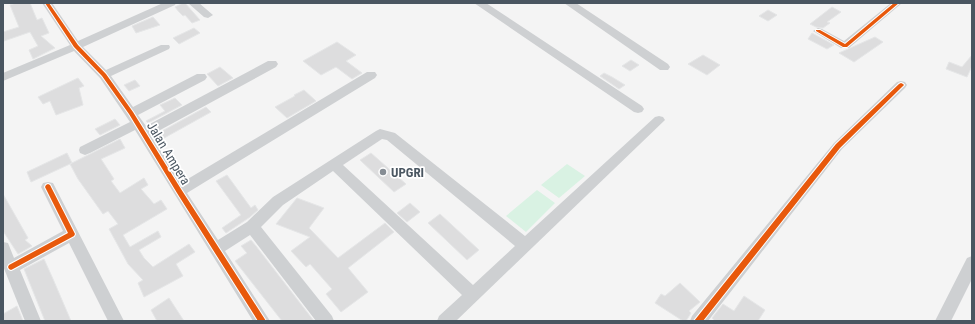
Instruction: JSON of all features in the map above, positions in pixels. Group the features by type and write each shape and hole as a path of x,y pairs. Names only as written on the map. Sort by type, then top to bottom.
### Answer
{"street":[{"name":"Jalan Ampera","path":"48,3 76,46 104,75 138,123 179,191 262,321"},
{"path":"3,77 171,3"},
{"path":"193,3 208,15"},
{"path":"479,3 638,109"},
{"path":"569,3 664,67"},
{"path":"818,31 845,46 897,3"},
{"path":"104,75 165,47"},
{"path":"84,150 138,123 272,64"},
{"path":"179,191 371,75"},
{"path":"138,123 201,78"},
{"path":"698,321 838,146 901,85"},
{"path":"445,321 659,120"},
{"path":"216,250 252,226 278,201 380,134 391,136 525,245"},
{"path":"334,164 473,295"},
{"path":"48,187 116,321"},
{"path":"252,226 326,321"},
{"path":"11,267 72,234"},
{"path":"3,248 33,321"},
{"path":"942,321 972,263"}],"green space":[{"path":"567,164 585,176 559,198 541,185"},
{"path":"537,190 555,203 526,232 506,216"}],"building":[{"path":"16,3 30,3 37,20 42,18 49,33 41,36 55,48 33,59 29,50 38,46 30,32 4,41 3,32 19,27 10,5"},
{"path":"185,3 200,20 192,23 185,15 183,16 179,12 175,7"},
{"path":"832,7 841,12 827,22 830,23 823,28 810,24"},
{"path":"768,10 777,15 768,21 759,16"},
{"path":"153,17 160,25 136,33 132,26"},
{"path":"194,28 200,33 179,44 173,38"},
{"path":"812,33 834,45 827,49 808,39"},
{"path":"875,37 883,42 854,62 839,53"},
{"path":"337,42 356,55 346,61 362,73 352,79 336,67 321,75 303,61"},
{"path":"703,55 720,65 707,75 688,64"},
{"path":"972,55 972,66 967,77 946,69 949,62 962,67"},
{"path":"631,60 639,65 630,71 622,66"},
{"path":"220,67 233,78 218,86 207,74"},
{"path":"604,73 625,85 619,89 600,76"},
{"path":"78,78 84,86 79,88 83,105 56,115 50,101 43,104 38,97"},
{"path":"135,80 140,86 129,91 124,85"},
{"path":"304,90 316,101 287,118 275,107 295,96 294,95"},
{"path":"175,98 182,105 148,123 146,121 165,111 160,105"},
{"path":"206,107 211,112 157,142 153,136"},
{"path":"115,119 120,125 100,135 95,129"},
{"path":"120,139 125,148 101,159 114,179 111,181 120,193 144,178 148,185 141,189 154,204 161,200 167,209 123,235 130,247 158,231 161,237 139,250 144,258 153,267 189,244 195,252 176,264 183,276 144,297 138,283 143,280 128,264 109,229 118,224 108,211 103,214 78,179 70,164"},
{"path":"67,153 72,163 31,182 27,172"},
{"name":"UPGRI","path":"371,153 406,184 394,192 360,160"},
{"path":"227,175 251,208 255,205 258,210 226,233 222,228 241,215 216,181"},
{"path":"3,194 28,238 25,240 32,246 18,254 3,231"},
{"path":"297,198 324,208 309,228 338,258 385,223 394,232 348,268 368,292 341,312 326,294 332,289 310,264 306,267 291,251 310,237 276,224"},
{"path":"410,203 420,212 407,222 397,213"},
{"path":"440,214 479,250 467,260 428,223"},
{"path":"251,240 314,321 282,321 235,261 247,253 241,246"},
{"path":"44,259 71,321 45,321 24,269"},
{"path":"680,283 700,302 689,311 691,313 686,321 683,321 655,303 661,294 665,296"},
{"path":"744,296 765,310 758,321 715,321 712,318 723,304 734,311"},
{"path":"169,298 184,321 157,321 151,310"},
{"path":"17,306 23,321 3,321 3,314"}],"cycle path":[{"path":"47,3 76,46 104,75 131,113 262,321"},
{"path":"818,31 845,46 897,3"},
{"path":"698,321 838,146 901,85"},
{"path":"11,267 72,234 48,187"}],"place":[{"name":"UPGRI","path":"383,172"}]}
